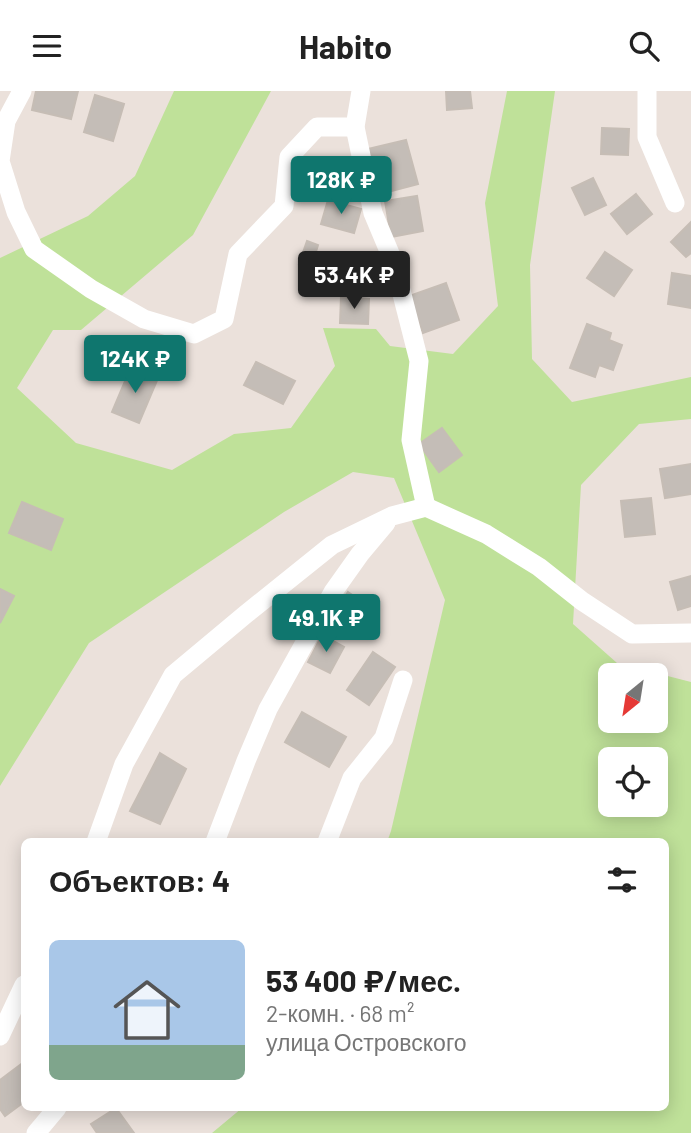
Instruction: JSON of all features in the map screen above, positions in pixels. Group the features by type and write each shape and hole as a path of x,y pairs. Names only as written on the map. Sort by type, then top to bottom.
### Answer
{"street":[{"path":"22,91 6,121 0,161 16,212 34,249 91,289 144,319 194,334 225,320 238,254 284,206 289,157 317,127 355,127"},
{"path":"361,91 355,127 373,213 394,263 419,361 411,440 426,507"},
{"path":"648,91 647,137 675,203"},
{"path":"97,838 124,764 173,675 332,545 392,516 426,507 486,534 539,567 582,601 632,634 691,633"},
{"path":"217,838 274,698 334,592 360,554 392,516"},
{"path":"329,838 352,778 384,738 403,680"},
{"path":"0,1036 21,991"},
{"path":"36,1133 54,1111"}],"green space":[{"path":"174,91 271,91 193,235 81,330 53,330 17,388 76,443 172,470 234,434 291,428 335,366 323,328 376,329 390,346 453,354 498,306 485,203 507,91 555,91 530,265 532,359 572,402 691,377 691,419 639,424 581,485 573,624 617,663 598,663 598,733 668,733 668,676 691,682 691,1133 212,1133 238,1111 669,1111 669,838 388,838 445,600 394,478 353,472 284,512 89,643 0,786 0,258 88,216 135,176"}],"building":[{"path":"36,91 78,91 71,119 32,110"},
{"path":"446,91 470,91 472,108 447,110"},
{"path":"95,95 124,104 113,141 84,132"},
{"path":"602,128 629,129 628,155 601,154"},
{"path":"406,140 418,184 380,194 368,149"},
{"path":"296,158 332,161 330,186 294,183"},
{"path":"593,178 606,205 585,215 572,188"},
{"path":"636,194 652,214 627,234 611,214"},
{"path":"417,196 423,231 391,237 385,201"},
{"path":"328,200 361,209 354,233 321,224"},
{"path":"691,222 691,253 686,257 671,242"},
{"path":"307,241 318,245 311,268 299,264"},
{"path":"605,252 632,270 614,296 587,278"},
{"path":"672,273 691,276 691,308 668,304"},
{"path":"446,283 459,320 423,333 409,296"},
{"path":"341,297 369,299 368,324 340,323"},
{"path":"587,324 611,333 609,340 622,345 613,370 599,365 595,377 570,368"},
{"path":"256,362 295,381 283,404 244,385"},
{"path":"131,367 158,378 139,423 112,412"},
{"path":"442,428 462,455 439,472 419,444"},
{"path":"691,464 691,494 665,498 660,469"},
{"path":"651,498 655,534 625,537 621,501"},
{"path":"22,502 63,519 51,550 9,533"},
{"path":"691,576 691,606 678,610 670,582"},
{"path":"0,589 14,596 0,623"},
{"path":"348,592 367,605 348,633 329,620"},
{"path":"322,635 344,647 330,673 308,662"},
{"path":"373,652 395,667 369,705 347,690"},
{"path":"302,712 346,737 329,767 285,742"},
{"path":"160,753 186,769 160,824 130,811"},
{"path":"21,1064 21,1104 5,1116 0,1109 0,1080"},
{"path":"111,1111 118,1111 134,1133 97,1133 91,1124"}]}
